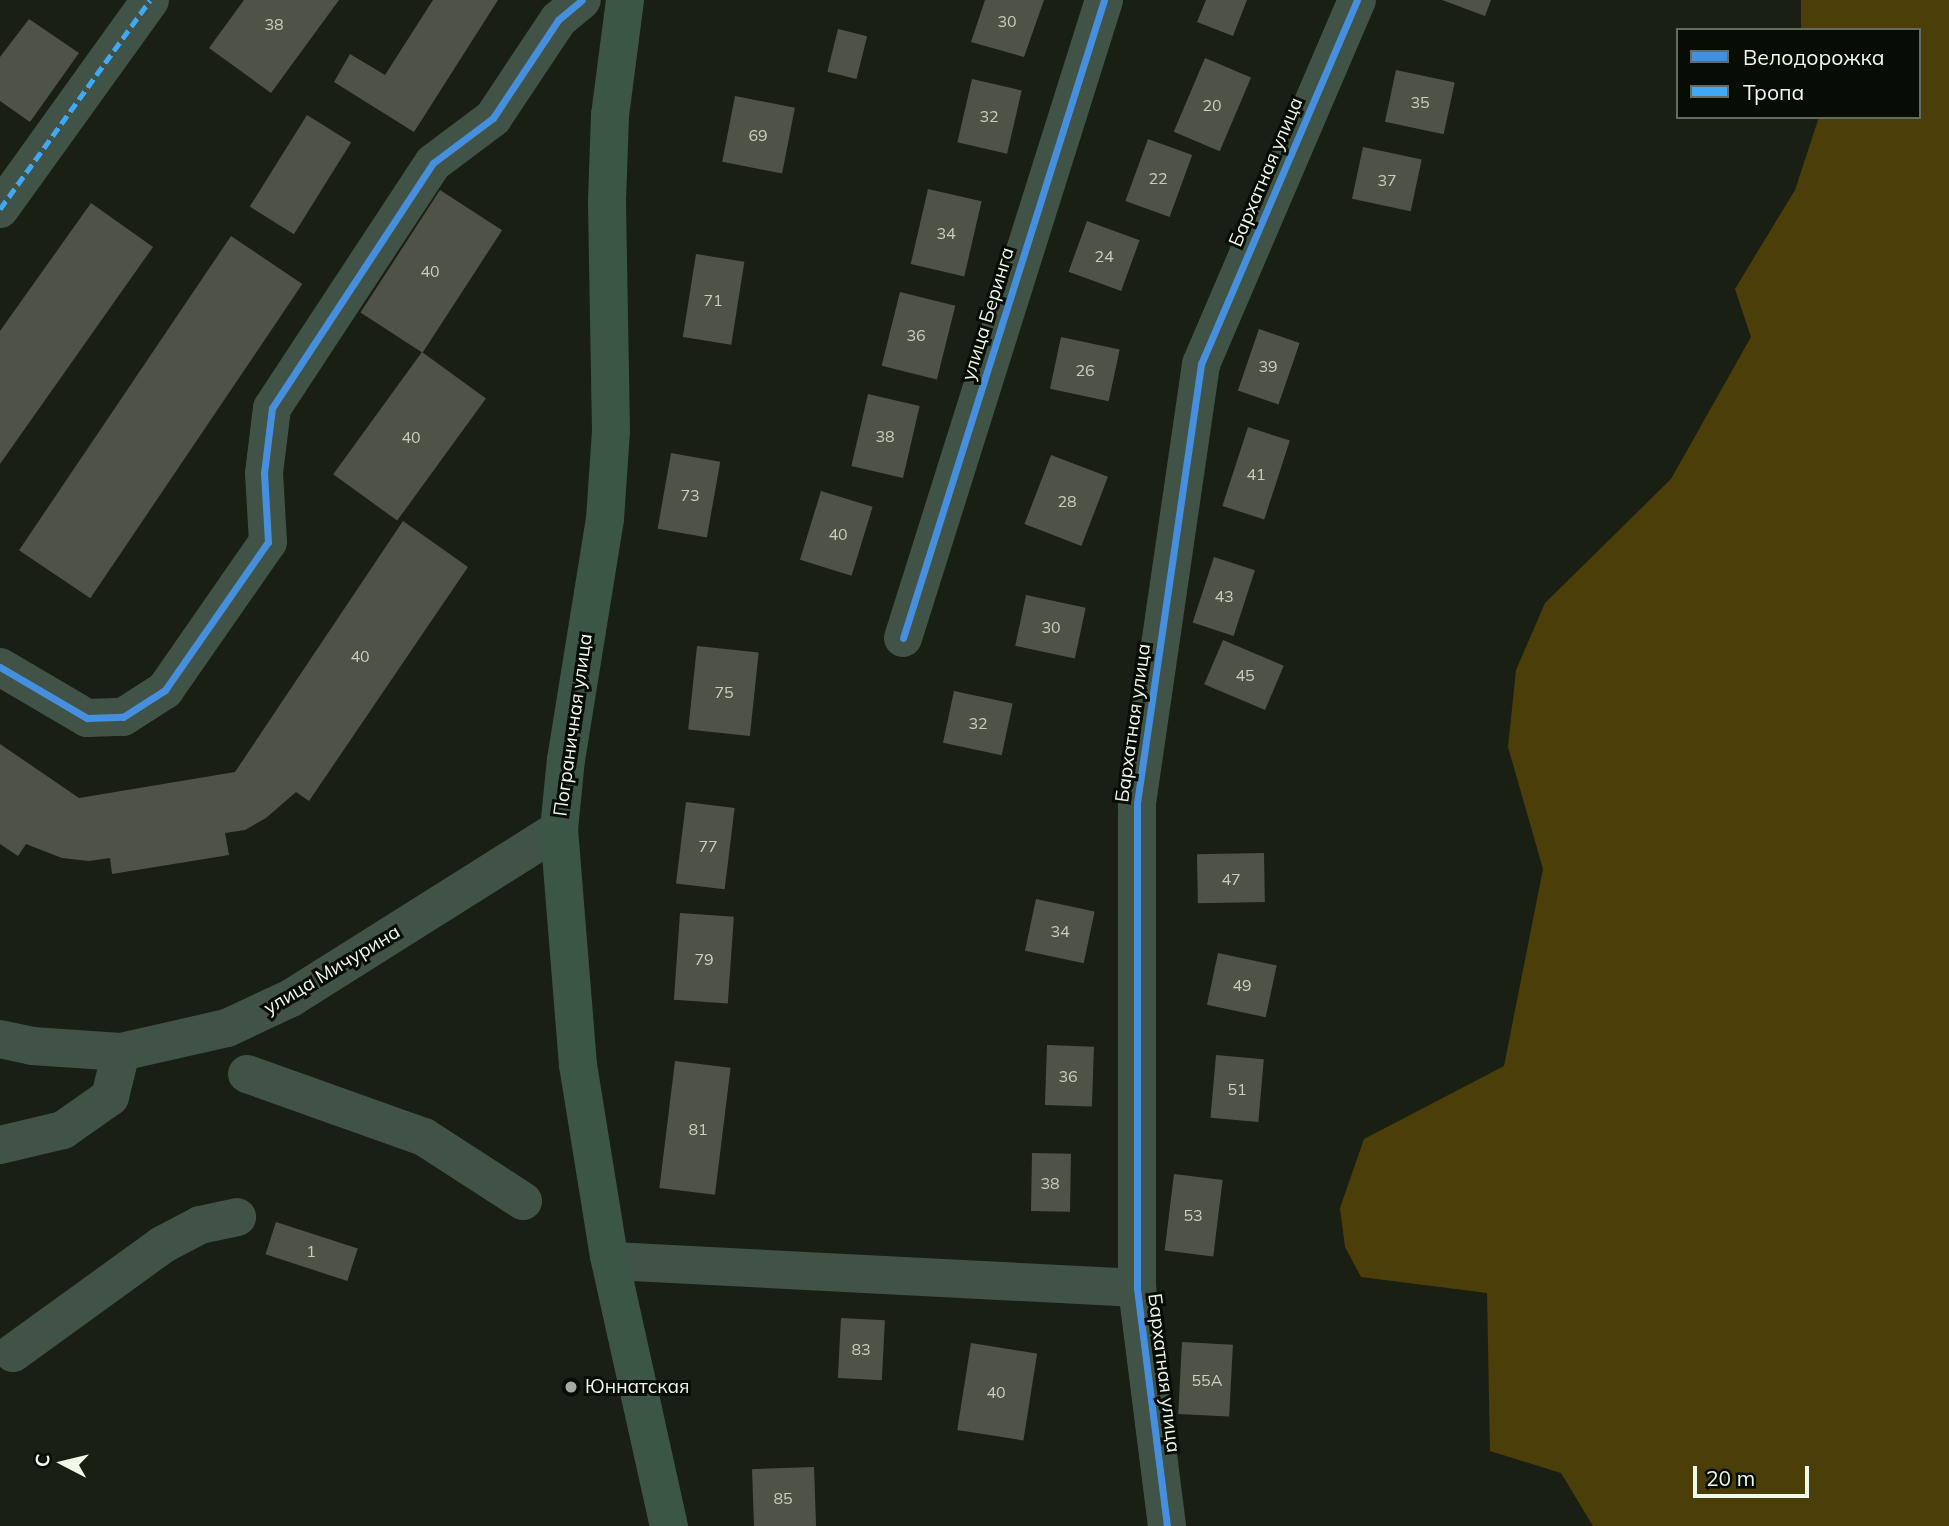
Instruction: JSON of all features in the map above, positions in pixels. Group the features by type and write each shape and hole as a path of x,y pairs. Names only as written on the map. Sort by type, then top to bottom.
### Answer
{"main road":[{"name":"Пограничная улица","path":"625,0 610,116 607,202 611,431 605,519 566,759 559,829 578,1065 613,1261 669,1526"}],"street":[{"path":"0,209 150,0"},
{"path":"0,667 87,718 123,717 165,690 268,542 264,473 272,408 433,163 493,118 558,20 582,0"},
{"name":"улица Беринга","path":"903,638 1104,0"},
{"name":"Бархатная улица","path":"1167,1526 1137,1288 1137,803 1201,365 1357,0"},
{"name":"улица Мичурина","path":"0,1039 32,1046 121,1052 227,1028 291,998 559,829"},
{"path":"0,1145 63,1130 110,1097 121,1052"},
{"path":"247,1074 424,1136 523,1201"},
{"path":"13,1353 162,1245 200,1226 237,1217"},
{"path":"613,1261 1137,1288"}],"shaded area":[{"path":"1801,0 1949,0 1949,1526 1593,1526 1561,1473 1490,1451 1487,1293 1361,1277 1345,1247 1340,1208 1364,1139 1504,1066 1543,869 1508,747 1516,670 1545,603 1671,479 1751,337 1735,289 1795,190 1818,119 1921,119 1921,28 1801,28"}],"building":[{"path":"244,0 339,0 271,93 209,48"},
{"path":"433,0 498,0 414,132 334,82 350,54 385,75"},
{"path":"985,0 1044,0 1024,57 971,42"},
{"path":"1206,0 1247,0 1233,36 1197,22"},
{"path":"1442,0 1491,0 1485,16"},
{"path":"29,19 79,53 30,122 0,101 0,57"},
{"path":"838,29 867,36 856,79 827,72"},
{"path":"1205,58 1251,78 1220,151 1174,132"},
{"path":"1396,70 1455,82 1444,134 1385,122"},
{"path":"972,79 1022,90 1007,154 957,142"},
{"path":"735,96 795,108 782,173 722,162"},
{"path":"307,115 351,143 294,234 250,207"},
{"path":"1148,139 1192,155 1170,217 1125,201"},
{"path":"1363,147 1422,159 1411,211 1352,199"},
{"path":"928,189 982,201 964,276 911,264"},
{"path":"440,190 502,230 423,353 360,312"},
{"path":"91,203 153,247 0,464 0,331"},
{"path":"1087,221 1140,240 1121,291 1069,272"},
{"path":"231,236 302,284 90,598 19,550"},
{"path":"696,254 744,262 731,345 683,337"},
{"path":"900,292 955,306 937,380 882,366"},
{"path":"1259,329 1300,343 1278,404 1238,390"},
{"path":"1061,337 1120,349 1109,401 1050,389"},
{"path":"422,352 486,398 397,521 333,474"},
{"path":"868,394 920,406 903,478 851,466"},
{"path":"1248,427 1290,441 1264,520 1222,506"},
{"path":"671,453 720,462 707,538 658,529"},
{"path":"1051,455 1108,477 1081,546 1024,524"},
{"path":"821,491 873,507 852,576 800,560"},
{"path":"403,521 468,567 309,801 296,792 266,818 245,830 225,833 229,855 112,874 110,858 89,861 62,858 26,844 18,856 0,844 0,744 79,798 235,772"},
{"path":"1214,557 1255,570 1234,636 1193,623"},
{"path":"1026,595 1086,608 1075,659 1015,646"},
{"path":"1223,640 1284,666 1265,710 1204,684"},
{"path":"697,646 759,652 750,736 688,730"},
{"path":"954,691 1013,703 1002,755 943,743"},
{"path":"686,802 735,808 725,889 676,883"},
{"path":"1264,853 1265,902 1198,903 1197,854"},
{"path":"1036,899 1095,911 1084,963 1025,951"},
{"path":"680,913 734,917 728,1004 674,1000"},
{"path":"1218,953 1277,965 1266,1017 1207,1005"},
{"path":"1047,1045 1094,1047 1092,1107 1045,1105"},
{"path":"1216,1055 1264,1059 1258,1122 1211,1118"},
{"path":"675,1061 731,1068 715,1195 659,1188"},
{"path":"1032,1153 1071,1154 1070,1212 1031,1211"},
{"path":"1174,1174 1223,1180 1213,1256 1165,1250"},
{"path":"276,1222 358,1249 347,1281 265,1254"},
{"path":"841,1318 885,1320 882,1380 838,1378"},
{"path":"1182,1342 1233,1345 1229,1417 1178,1414"},
{"path":"971,1343 1037,1353 1023,1440 957,1430"},
{"path":"814,1467 816,1526 754,1526 752,1469"}],"marked path":[{"path":"0,209 150,0"}],"cycle path":[{"path":"0,667 87,718 123,717 165,690 268,542 264,473 272,408 433,163 493,118 558,20 582,0"},
{"path":"903,638 1104,0"},
{"path":"1167,1526 1137,1288 1137,803 1201,364 1357,0"}],"place":[{"name":"Юннатская","path":"571,1387"}]}
